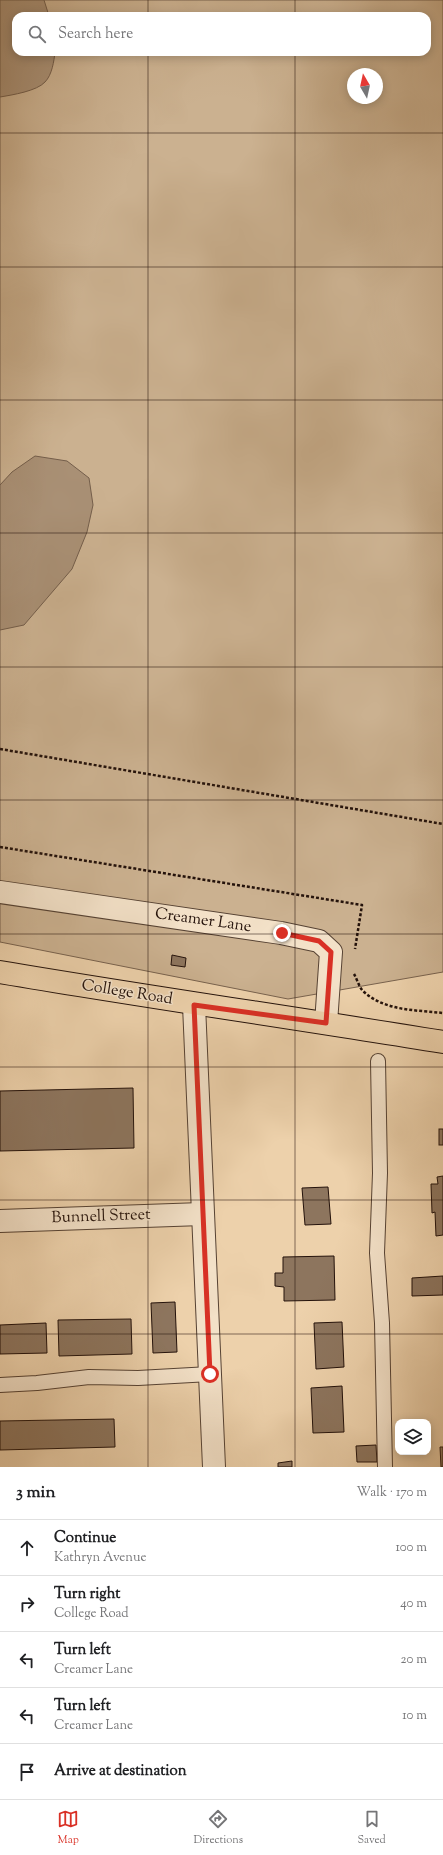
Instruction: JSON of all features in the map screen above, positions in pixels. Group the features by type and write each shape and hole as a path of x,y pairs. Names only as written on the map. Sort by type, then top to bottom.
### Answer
{"main road":[{"name":"College Road","path":"0,972 194,1005 326,1023 443,1042"}],"street":[{"name":"Creamer Lane","path":"0,892 282,933 319,941 331,952 326,1023"},
{"path":"194,1005 214,1467"},
{"name":"Bunnell Street","path":"0,1220 202,1214"}],"lane":[{"path":"378,1061 380,1173 377,1254 382,1323 385,1467"},
{"path":"0,1385 37,1383 89,1377 138,1378 210,1374"}],"path":[{"path":"0,749 443,824"}],"shaded area":[{"path":"0,0 443,0 443,972 288,999 0,942"},
{"path":"0,0 44,0 48,12 12,12 12,56 54,56 51,72 45,82 36,88 0,97"},
{"path":"35,456 67,461 89,478 93,505 87,532 72,569 24,625 0,630 0,485 12,472"}],"building":[{"path":"172,955 186,958 185,967 171,965"},
{"path":"133,1088 134,1148 0,1151 0,1091"},
{"path":"439,1129 443,1129 443,1145 439,1145"},
{"path":"443,1176 443,1235 436,1236 435,1212 432,1213 431,1184 438,1184 437,1177"},
{"path":"328,1187 331,1224 305,1225 302,1188"},
{"path":"334,1256 335,1300 284,1301 284,1287 275,1286 275,1273 283,1273 283,1257"},
{"path":"443,1276 443,1295 412,1296 412,1278"},
{"path":"175,1302 177,1352 153,1353 151,1303"},
{"path":"131,1319 132,1354 59,1356 58,1320"},
{"path":"342,1322 344,1367 316,1369 314,1323"},
{"path":"46,1323 47,1353 0,1354 0,1325"},
{"path":"342,1386 344,1432 313,1433 311,1388"},
{"path":"114,1419 115,1447 0,1450 0,1421"},
{"path":"376,1445 377,1462 357,1462 356,1446"},
{"path":"440,1447 443,1447 443,1467 441,1467"},
{"path":"292,1461 292,1467 278,1467 278,1463"}],"route":[{"path":"210,1374 194,1005 326,1023 331,952 319,941 282,933"}]}
